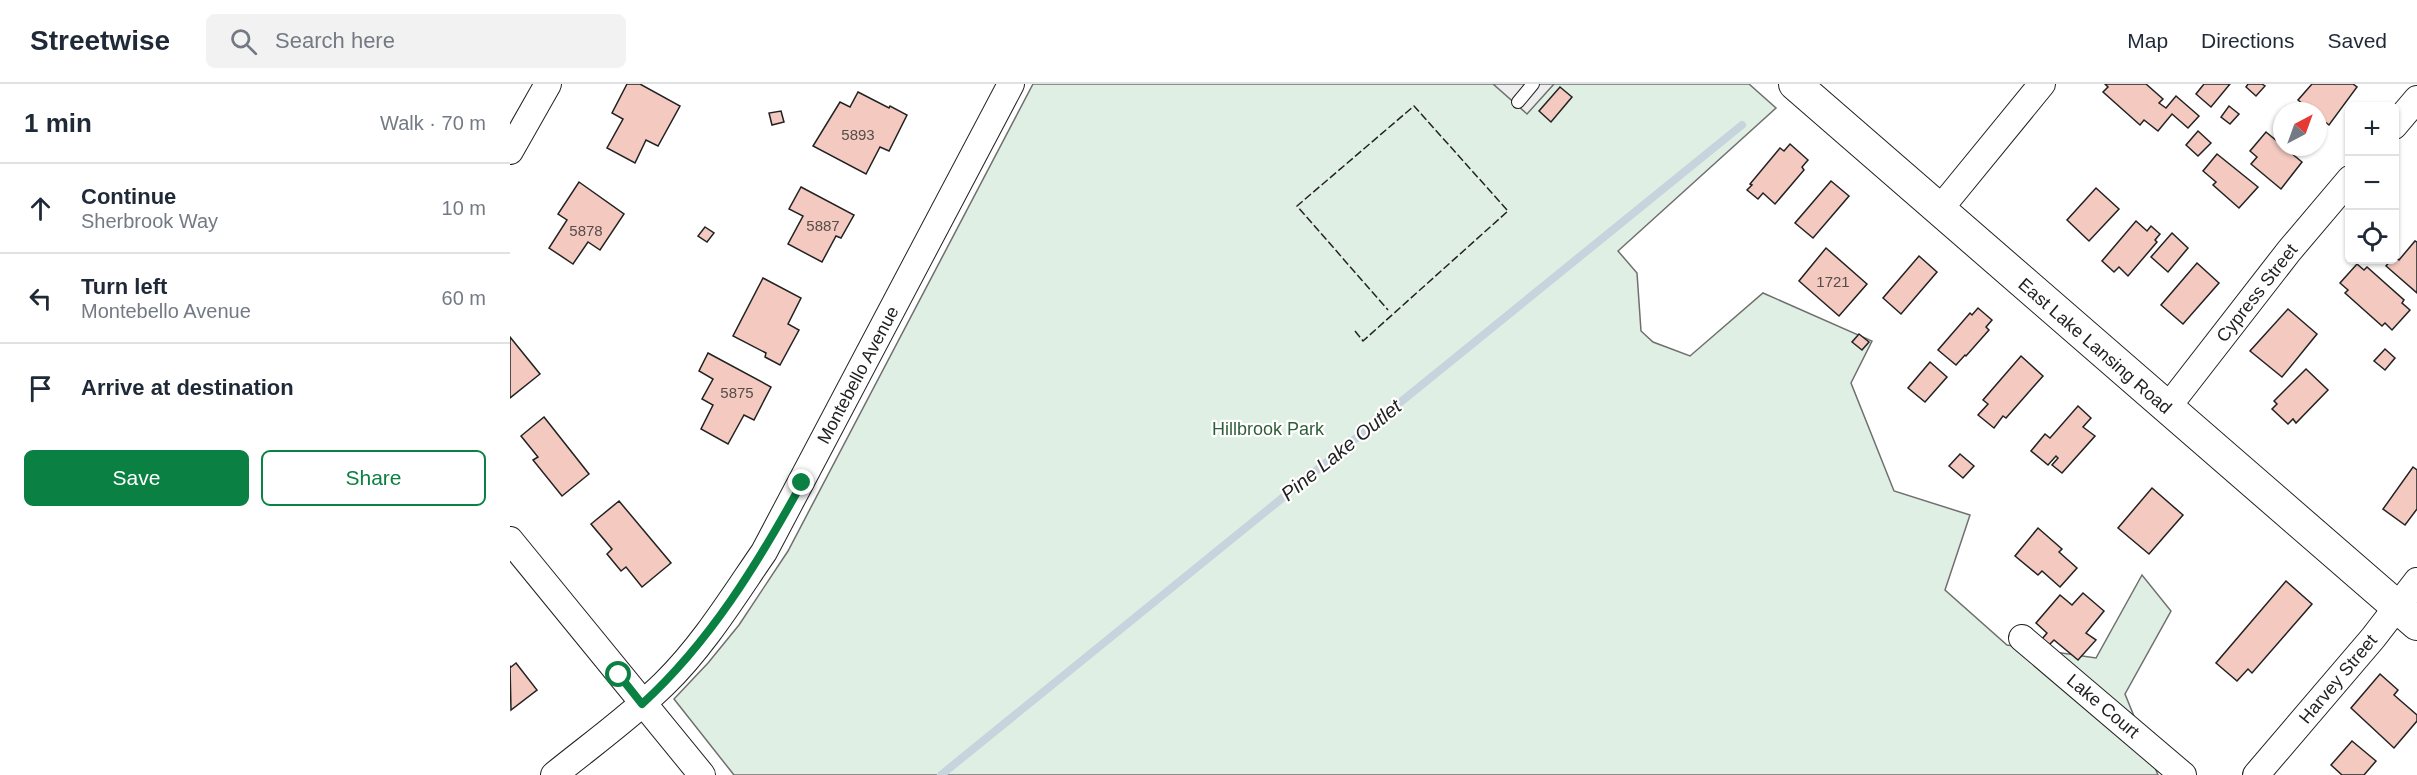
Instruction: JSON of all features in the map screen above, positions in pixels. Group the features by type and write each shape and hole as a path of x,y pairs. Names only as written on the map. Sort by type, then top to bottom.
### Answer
{"street":[{"path":"510,151 548,84"},
{"name":"Montebello Avenue","path":"554,775 666,682 718,620 764,552 1011,84"},
{"name":"East Lake Lansing Road","path":"1795,84 2407,615"},
{"path":"1939,210 2042,84"},
{"path":"2399,120 2417,99"},
{"name":"Cypress Street","path":"2167,408 2289,251 2345,184"},
{"path":"510,540 702,775"},
{"name":"Harvey Street","path":"2256,775 2407,615 2417,581"},
{"name":"Lake Court","path":"2022,638 2183,775"}],"lane":[{"path":"1518,102 1533,84"}],"green space":[{"name":"Hillbrook Park","path":"1033,84 1749,84 1776,108 1618,251 1637,273 1641,331 1653,342 1690,356 1763,293 1872,341 1851,383 1894,491 1970,515 1945,590 2007,645 2096,658 2142,575 2171,611 2125,694 2158,775 734,775 674,699 739,625 788,551"}],"shaded area":[{"path":"1493,84 1554,84 1527,114"}],"building":[{"path":"627,84 640,84 680,106 658,146 646,140 635,163 607,148 623,119 612,113"},
{"path":"2105,84 2146,84 2163,99 2159,103 2166,108 2176,96 2199,116 2188,128 2172,114 2158,131 2144,120 2140,125 2103,92 2108,87"},
{"path":"2204,84 2230,84 2211,107 2196,94"},
{"path":"2248,84 2265,86 2256,96 2246,87"},
{"path":"2312,84 2353,84 2357,87 2329,125 2327,123 2327,102 2300,102 2298,100"},
{"path":"1560,87 1572,97 1551,122 1539,111"},
{"path":"858,92 907,115 889,151 880,147 866,174 813,146 840,102 850,107"},
{"path":"2229,106 2239,114 2230,124 2221,117"},
{"path":"781,111 784,122 772,125 769,113"},
{"path":"2198,131 2211,143 2198,156 2186,145"},
{"path":"2266,132 2273,138 2273,156 2295,156 2302,162 2281,189 2251,164 2257,157 2250,151"},
{"path":"1790,144 1808,160 1802,167 1804,170 1775,204 1763,193 1758,199 1747,190 1752,185 1750,184 1780,148 1784,151"},
{"path":"2217,154 2258,187 2239,208 2213,185 2216,182 2203,171"},
{"path":"1831,181 1849,196 1813,238 1795,223"},
{"path":"579,182 624,214 600,250 588,242 573,264 549,248 567,220 558,214"},
{"path":"801,187 854,215 841,238 836,236 822,262 788,244 803,216 789,209"},
{"path":"2096,188 2119,209 2089,241 2067,220"},
{"path":"2136,221 2147,231 2151,226 2160,234 2155,240 2157,242 2128,276 2119,267 2114,272 2102,261"},
{"path":"705,227 714,233 707,242 698,236"},
{"path":"2172,233 2188,248 2168,272 2151,257"},
{"path":"2415,241 2417,242 2417,293 2386,266 2399,264 2399,260"},
{"path":"1826,248 1867,284 1839,316 1799,281"},
{"path":"1919,256 1937,272 1901,314 1883,298"},
{"path":"2197,263 2219,283 2183,324 2161,305"},
{"path":"2357,264 2364,270 2367,267 2404,300 2402,303 2410,310 2392,330 2385,323 2382,326 2345,293 2348,290 2340,283"},
{"path":"763,278 801,298 788,324 799,330 780,365 765,357 766,353 733,336"},
{"path":"1978,308 1992,320 1986,327 1989,330 1956,365 1938,350 1970,313 1972,315"},
{"path":"2288,309 2317,334 2282,377 2250,351"},
{"path":"1859,334 1869,342 1862,350 1852,342"},
{"path":"510,337 540,374 510,398"},
{"path":"2385,349 2395,358 2385,370 2374,361"},
{"path":"708,353 771,387 754,420 744,415 728,444 701,429 713,405 702,399 713,379 699,371"},
{"path":"2021,356 2043,376 2006,418 2003,416 1994,428 1978,415 1988,404 1983,400"},
{"path":"1930,362 1947,377 1925,402 1908,388"},
{"path":"2306,369 2328,390 2296,423 2293,419 2288,424 2272,409 2277,404 2274,401"},
{"path":"2078,406 2091,418 2083,427 2095,436 2062,473 2052,465 2058,458 2056,456 2048,465 2031,451 2045,434 2050,438"},
{"path":"544,417 589,474 562,496 533,460 538,457 521,436"},
{"path":"1960,454 1974,466 1963,478 1949,466"},
{"path":"2413,467 2417,470 2417,509 2405,525 2383,509"},
{"path":"2152,488 2183,515 2149,554 2118,528"},
{"path":"619,501 671,563 642,587 626,567 621,571 607,554 612,549 591,524"},
{"path":"2038,528 2062,549 2059,552 2077,568 2060,587 2042,571 2038,575 2015,556"},
{"path":"2286,581 2312,604 2252,673 2248,669 2237,681 2216,663"},
{"path":"2083,593 2104,611 2086,633 2096,640 2078,660 2054,640 2049,645 2042,639 2047,633 2036,623 2060,595 2072,605"},
{"path":"516,663 537,690 511,710 510,666"},
{"path":"2380,674 2398,690 2394,695 2417,715 2417,721 2394,748 2351,708"},
{"path":"2352,741 2376,761 2364,775 2342,775 2331,765"}],"waterway":[{"name":"Pine Lake Outlet","path":"941,775 1742,125"}],"fence":[{"path":"1355,331 1363,341 1508,211 1414,106 1297,206 1388,310"}],"route":[{"path":"619,675 642,704 666,682 718,620 764,552 802,483"}]}
